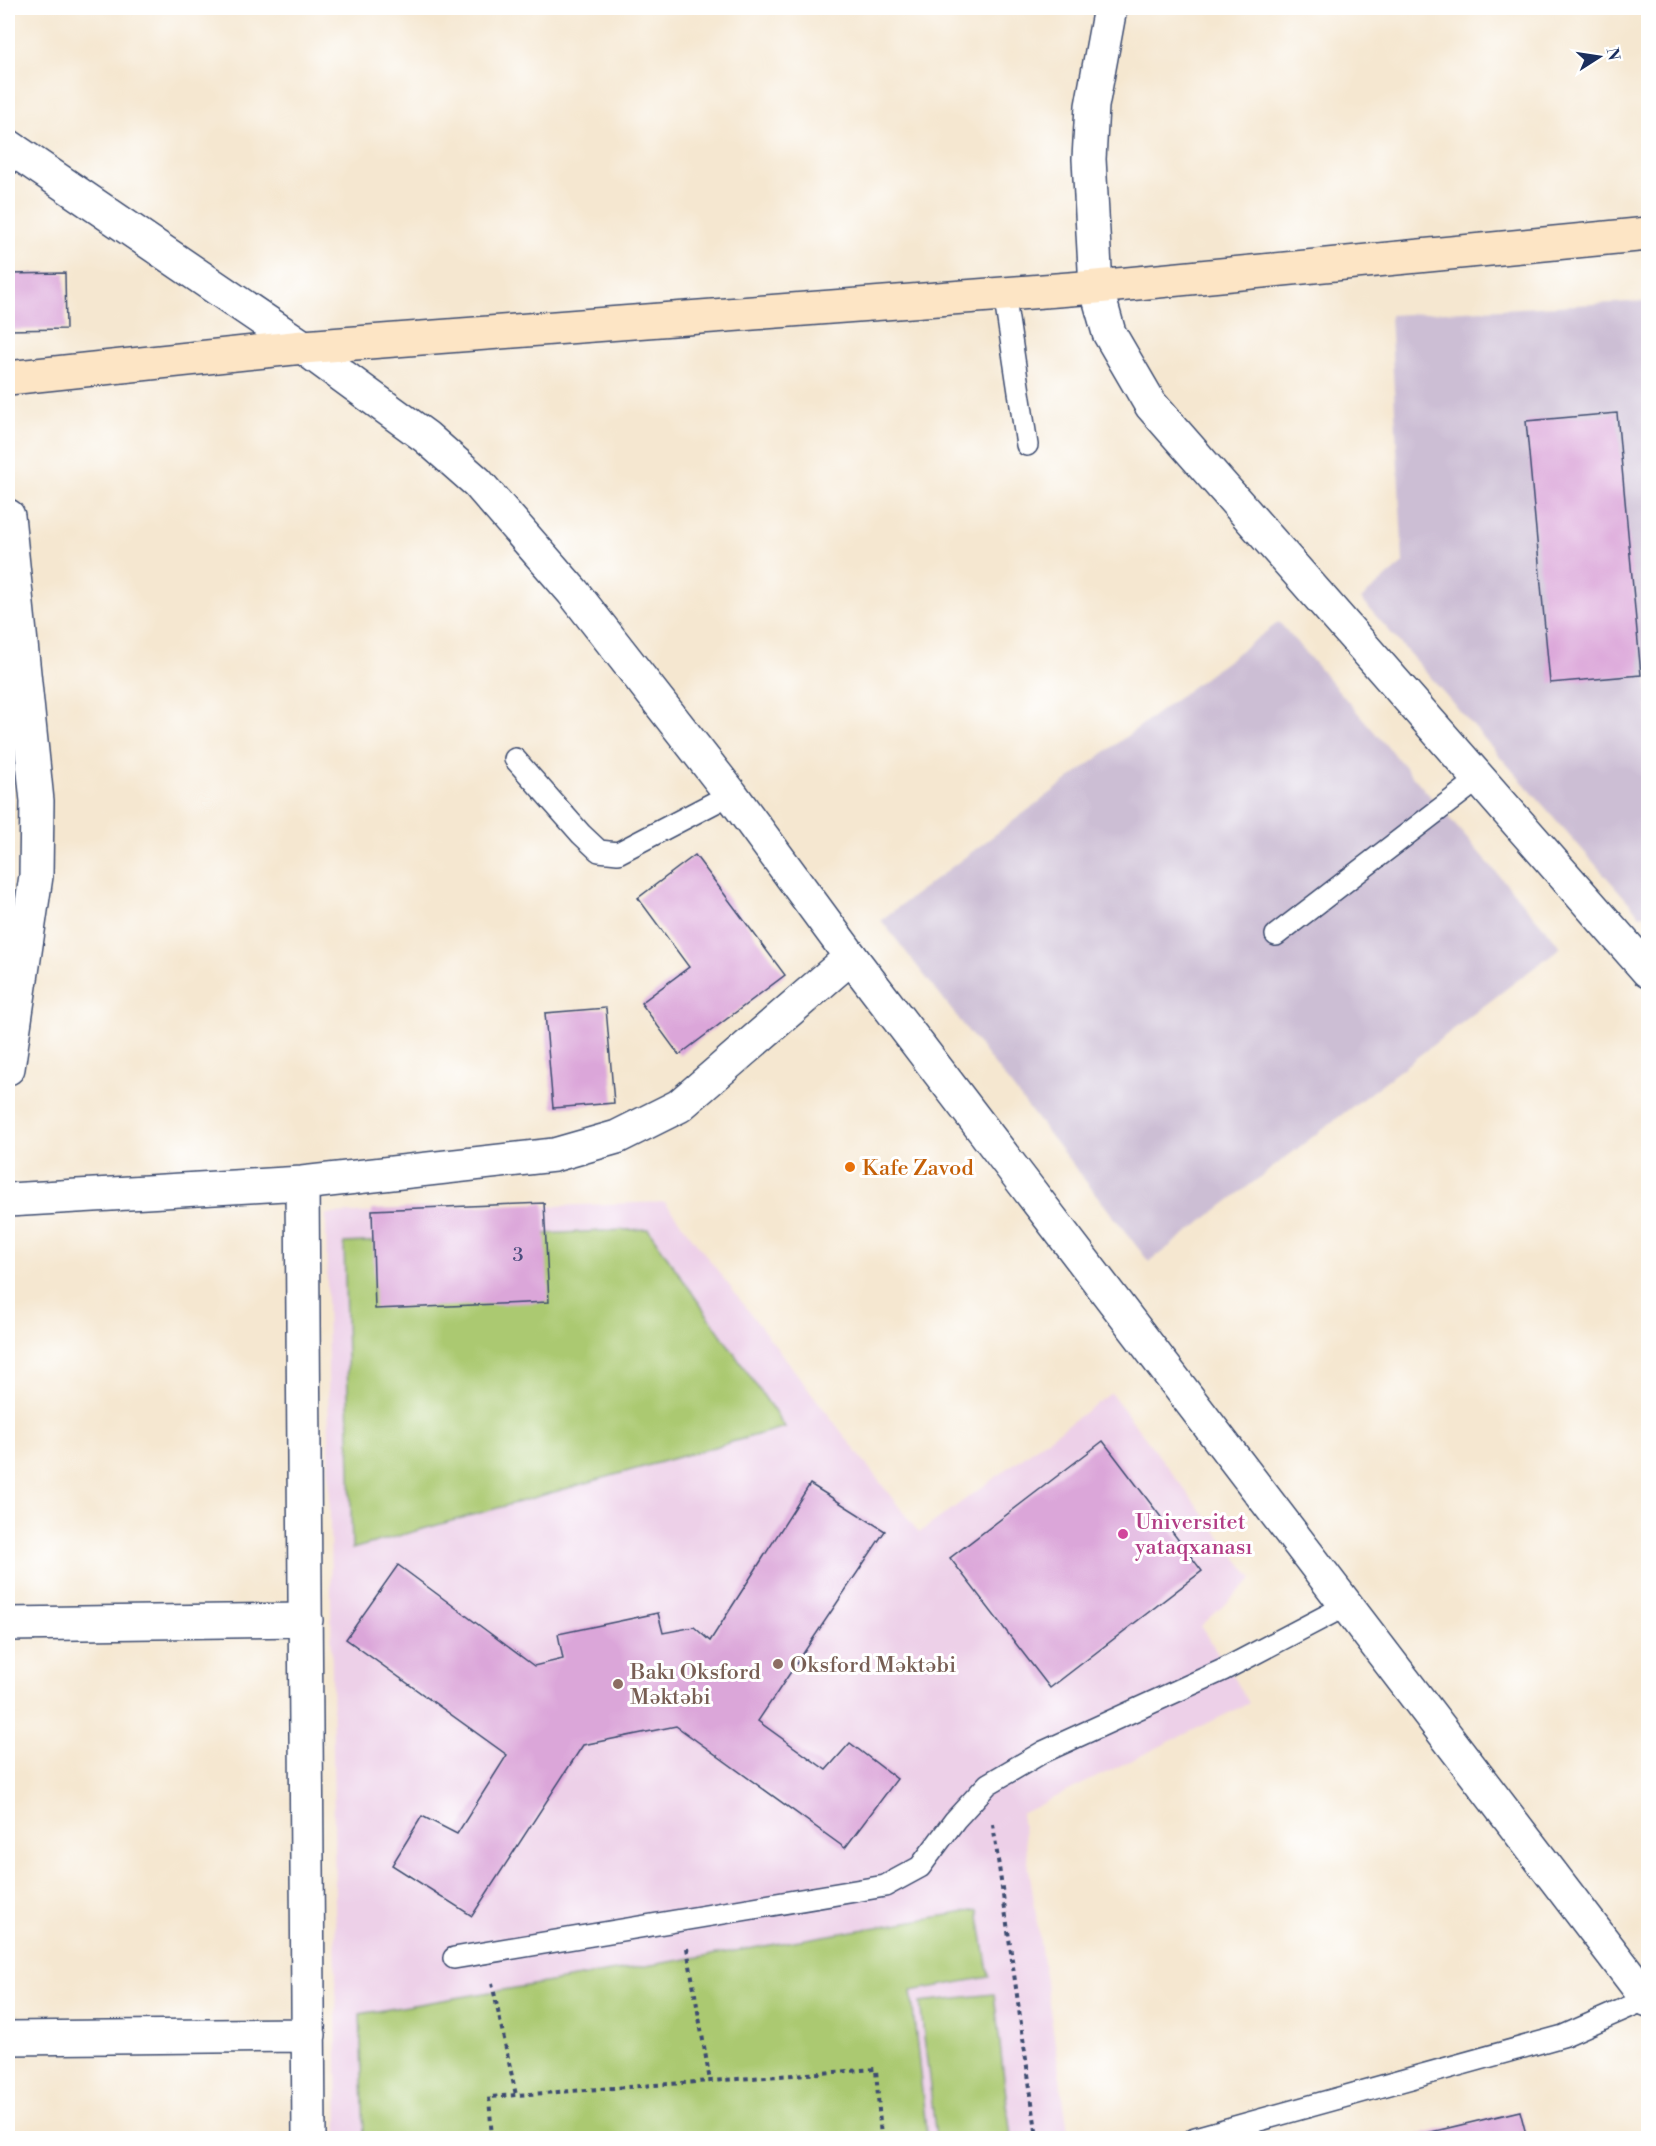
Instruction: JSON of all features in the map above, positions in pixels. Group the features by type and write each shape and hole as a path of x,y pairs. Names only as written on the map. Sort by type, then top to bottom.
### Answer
{"main road":[{"path":"8,378 303,347 1096,287 1648,234"}],"street":[{"path":"1110,8 1092,106 1089,159 1096,287 1109,333 1151,405 1648,971"},
{"path":"8,146 303,347 426,437 477,482 573,592 731,794 850,957 1648,1999"},
{"path":"8,516 19,725 37,801 36,876 8,1068"},
{"path":"8,1200 302,1183 554,1155 617,1137 679,1106 850,957"},
{"path":"302,1183 309,2139"},
{"path":"8,1624 306,1620"},
{"path":"8,2038 309,2035"}],"lane":[{"path":"1004,293 1027,445"},
{"path":"515,759 580,834 599,851 618,853 731,794"},
{"path":"1276,935 1479,779"},
{"path":"454,1958 885,1886 920,1867 955,1820 988,1784 1043,1752 1223,1671 1347,1605"},
{"path":"1195,2139 1563,2036 1648,1999"}],"path":[{"path":"988,1784 1037,2139"},
{"path":"683,1920 710,2081"},
{"path":"486,1953 516,2094"},
{"path":"492,2139 489,2097 876,2068 881,2139"}],"shaded area":[{"path":"1648,301 1648,914 1640,915 1361,599 1403,563 1390,315"},
{"path":"1279,622 1561,947 1149,1262 881,920"},
{"name":"Oksford Məktəbi","path":"665,1202 919,1533 1111,1393 1253,1579 1201,1626 1249,1703 1021,1814 1069,2138 338,2138 326,1214"}],"green space":[{"path":"648,1229 785,1427 352,1549 344,1243"},
{"path":"978,1910 989,1977 911,1991 927,2138 364,2138 360,2014"},
{"path":"994,1994 1011,2138 936,2138 920,2002"}],"building":[{"path":"65,273 66,329 8,330 8,274"},
{"path":"1617,413 1641,675 1550,683 1526,421"},
{"path":"695,855 785,975 679,1055 641,1003 689,967 638,898"},
{"path":"606,1008 614,1103 553,1108 545,1013"},
{"path":"544,1203 549,1302 375,1309 372,1210"},
{"path":"1103,1441 1202,1571 1050,1688 950,1558"},
{"path":"810,1484 885,1531 758,1721 826,1770 850,1743 897,1779 845,1848 676,1726 583,1745 472,1916 392,1865 422,1816 457,1834 507,1755 346,1639 398,1565 534,1666 563,1659 558,1634 658,1613 663,1633 694,1627 710,1641"},
{"path":"1520,2111 1527,2138 1406,2138"}],"place":[{"name":"Kafe Zavod","path":"850,1167"},
{"name":"Universitet yataqxanası","path":"1123,1534"},
{"name":"Oksford Məktəbi","path":"778,1664"},
{"name":"Bakı Oksford Məktəbi","path":"618,1684"}]}
